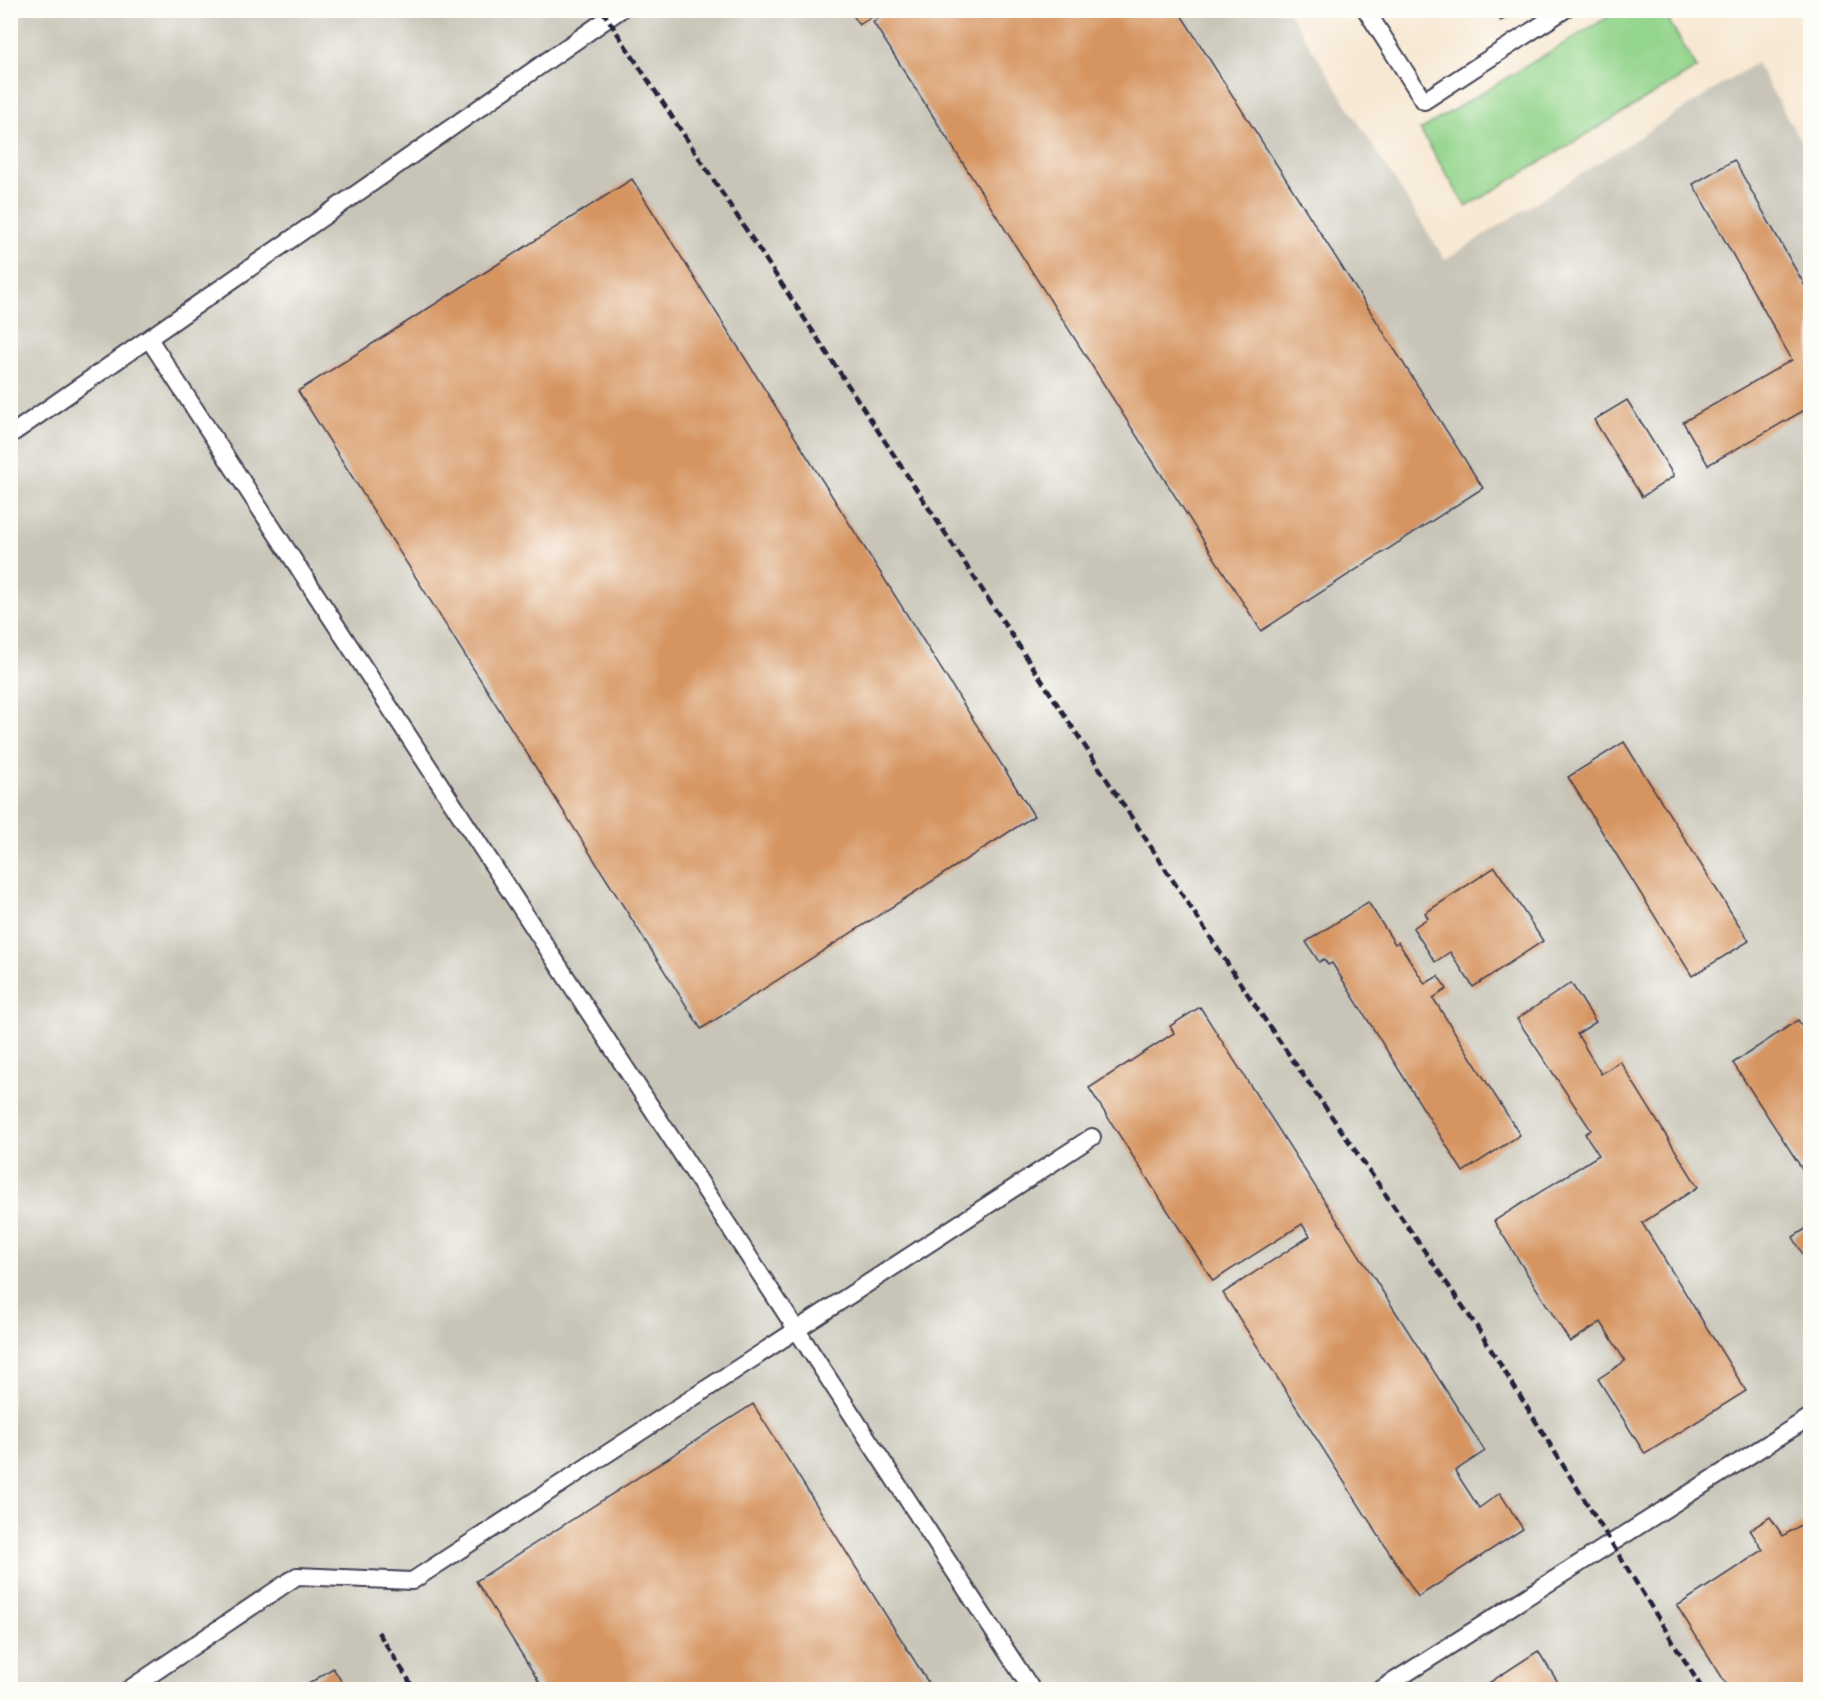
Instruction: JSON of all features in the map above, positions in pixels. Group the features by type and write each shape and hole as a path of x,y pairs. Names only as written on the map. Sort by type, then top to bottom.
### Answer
{"lane":[{"path":"10,435 620,10"},
{"path":"1366,10 1424,101 1564,10"},
{"path":"149,339 1032,1689"},
{"path":"128,1689 297,1576 412,1581 1092,1137"},
{"path":"1380,1689 1810,1417"}],"shaded area":[{"path":"11,11 1288,11 1445,260 1756,63 1810,157 1810,1689 11,1690"}],"green space":[{"path":"1618,11 1663,11 1697,68 1466,207 1420,130"}],"building":[{"path":"850,10 882,10 859,25"},
{"path":"892,10 1178,10 1483,488 1261,631 873,22"},
{"path":"1495,10 1517,10 1501,21"},
{"path":"1734,160 1810,295 1810,407 1708,465 1683,422 1792,360 1693,184"},
{"path":"632,179 1034,816 701,1029 298,391"},
{"path":"1627,400 1674,476 1642,497 1594,420"},
{"path":"1624,742 1749,941 1692,976 1568,777"},
{"path":"1495,867 1543,941 1473,987 1450,952 1435,962 1413,928 1428,918 1425,913"},
{"path":"1368,902 1395,944 1398,942 1425,984 1438,976 1447,989 1433,998 1520,1135 1463,1172 1332,963 1328,965 1324,959 1319,962 1306,942"},
{"path":"1571,983 1596,1022 1577,1034 1601,1074 1620,1061 1698,1187 1642,1223 1746,1391 1645,1454 1598,1379 1625,1361 1601,1322 1570,1342 1494,1221 1599,1155 1585,1134 1591,1130 1517,1019"},
{"path":"1200,1007 1485,1451 1455,1471 1479,1508 1500,1493 1523,1529 1418,1597 1223,1293 1310,1236 1302,1224 1213,1281 1089,1088 1174,1033 1170,1026"},
{"path":"1798,1020 1810,1039 1810,1181 1733,1063"},
{"path":"1810,1226 1810,1267 1793,1237"},
{"path":"753,1404 933,1690 544,1690 476,1581"},
{"path":"1770,1517 1783,1536 1810,1519 1810,1690 1730,1690 1677,1606 1763,1550 1750,1530"},
{"path":"1538,1651 1563,1690 1478,1690"},
{"path":"333,1668 347,1690 299,1690"}],"railway":[{"path":"602,10 1252,1001 1477,1327 1703,1690"},
{"path":"378,1632 415,1690"}]}
